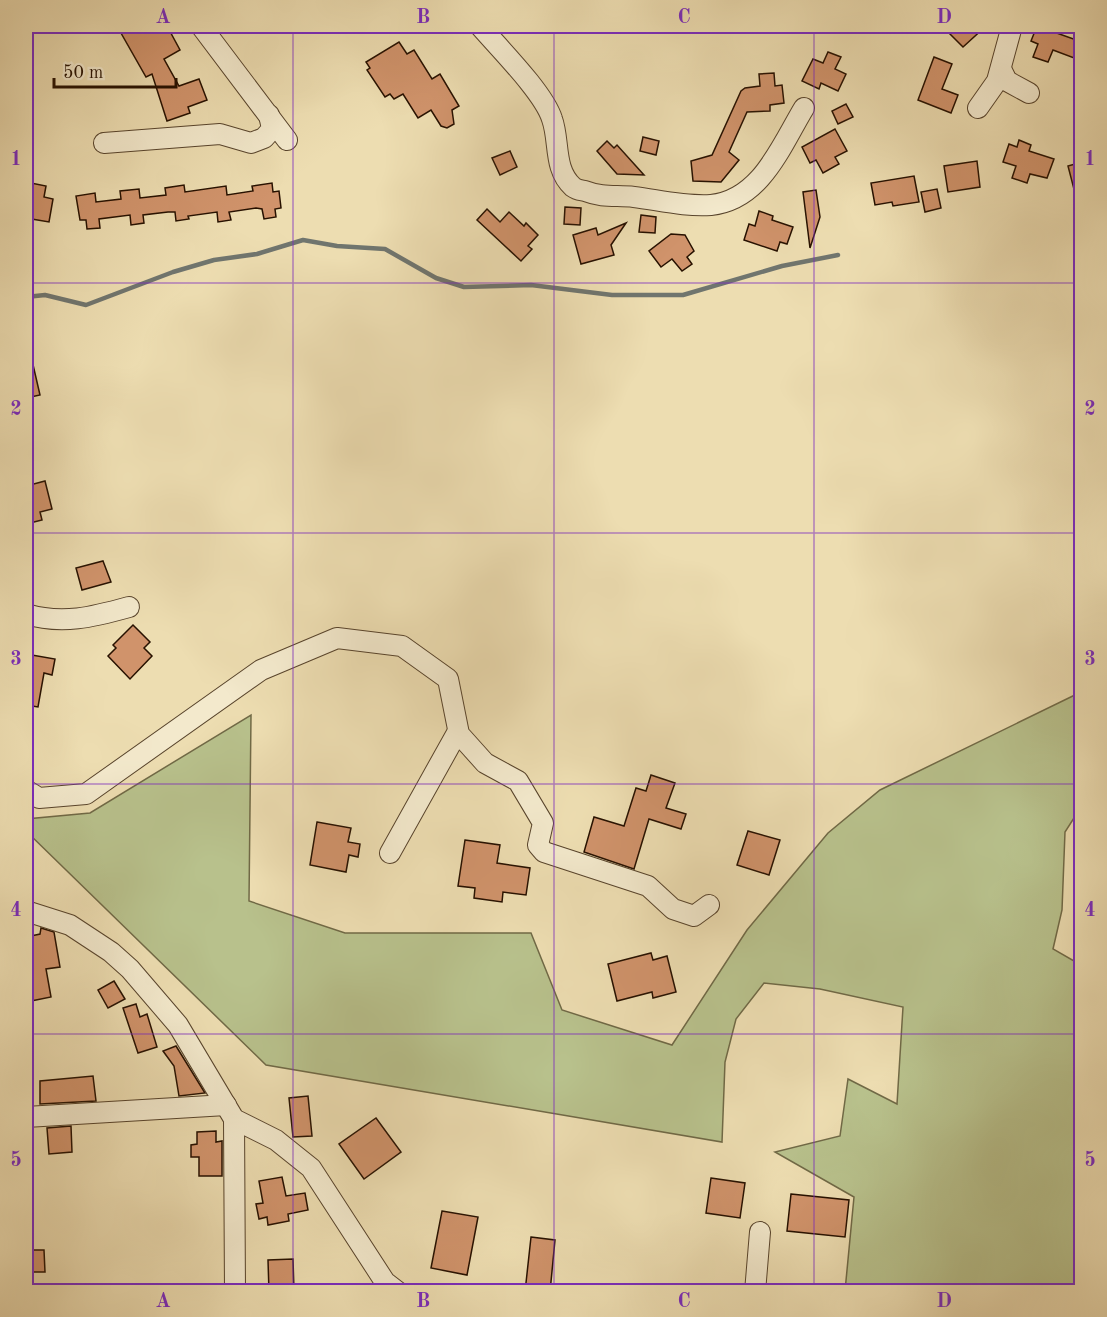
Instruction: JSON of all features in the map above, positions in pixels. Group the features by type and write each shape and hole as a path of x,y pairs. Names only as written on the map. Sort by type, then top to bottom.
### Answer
{"street":[{"path":"201,26 287,140"},
{"path":"480,26 544,103 553,119 559,161 567,181 575,189 595,196 621,196 709,205 728,202 744,194 764,176 804,108"},
{"path":"978,108 997,81 1012,26"},
{"path":"1001,69 1013,86 1029,93"},
{"path":"104,143 220,134 251,143 264,138 272,129 269,115"},
{"path":"26,614 42,619 84,619 129,607"},
{"path":"26,790 39,798 86,794 261,670 338,638 402,646 448,679 458,731 485,763 518,781 543,824 538,845 544,852 648,886 673,909 694,916 710,905"},
{"path":"390,853 458,731"},
{"path":"26,911 70,925 111,952 130,969 178,1025 230,1112 276,1140 311,1168 385,1282 398,1292"},
{"path":"26,1117 230,1112"},
{"path":"230,1112 230,1194 235,1292"},
{"path":"755,1292 760,1232"}],"green space":[{"path":"1081,692 1081,807 1065,832 1062,910 1053,949 1081,965 1081,1291 845,1291 854,1197 775,1152 840,1136 848,1079 897,1104 903,1007 820,989 764,983 736,1019 725,1062 722,1142 266,1065 26,831 26,819 90,813 251,715 249,901 345,933 531,933 562,1010 672,1045 747,930 828,833 880,790"}],"building":[{"path":"117,26 167,26 180,50 164,59 179,86 199,79 207,100 188,107 190,113 167,121 152,74 146,77"},
{"path":"942,26 986,26 963,47"},
{"path":"1037,26 1082,42 1082,61 1053,50 1048,62 1033,57 1038,44 1031,41"},
{"path":"399,42 407,54 414,50 432,79 440,74 459,106 452,110 454,124 447,128 441,126 431,110 418,118 403,94 394,99 390,94 385,97 367,70 370,68 366,62"},
{"path":"828,52 841,57 835,69 846,74 838,91 821,83 819,89 802,81 813,59 823,63"},
{"path":"934,57 952,64 942,89 958,95 951,113 918,100"},
{"path":"774,73 775,86 782,85 784,103 770,105 770,111 747,112 729,152 739,160 721,182 693,181 691,161 712,155 741,91 745,88 760,86 759,74"},
{"path":"846,104 853,117 838,124 832,111"},
{"path":"835,129 847,151 835,157 839,164 823,173 816,160 810,163 802,147"},
{"path":"643,137 659,141 656,155 640,151"},
{"path":"1019,140 1031,145 1029,151 1054,159 1047,178 1030,174 1027,183 1012,178 1016,166 1003,162 1009,144 1017,147"},
{"path":"607,141 614,148 617,145 644,175 617,174 597,151"},
{"path":"510,151 517,167 500,175 492,158"},
{"path":"977,161 980,187 948,192 944,166"},
{"path":"1082,162 1082,200 1077,201 1068,166"},
{"path":"914,176 919,202 893,206 892,202 875,205 871,183"},
{"path":"26,182 46,186 44,197 53,199 49,222 26,218"},
{"path":"272,183 273,192 279,191 281,208 275,209 276,217 264,219 262,209 256,208 229,212 231,220 218,222 217,212 188,216 189,219 176,221 175,212 168,212 143,215 144,223 131,225 130,215 99,219 100,228 87,229 86,220 80,220 76,196 95,193 96,202 121,199 120,191 139,189 140,198 166,195 165,188 184,185 185,192 226,186 227,195 253,191 252,186"},
{"path":"937,189 941,208 925,212 921,192"},
{"path":"816,190 820,217 810,248 803,192"},
{"path":"565,207 581,208 580,225 564,224"},
{"path":"487,209 500,222 509,212 524,226 526,223 538,235 528,246 532,249 521,261 477,220"},
{"path":"759,211 773,216 772,220 793,227 787,244 780,242 777,251 744,240 749,224 755,226"},
{"path":"641,215 656,217 655,233 639,232"},
{"path":"626,223 611,245 614,255 581,264 573,235 596,228 598,235"},
{"path":"671,234 685,235 694,251 687,257 692,264 682,271 672,259 661,267 649,251"},
{"path":"31,356 40,395 26,398 26,357"},
{"path":"45,481 52,509 40,512 42,520 26,524 26,486"},
{"path":"103,561 111,582 82,590 76,568"},
{"path":"133,625 150,642 144,648 152,656 130,679 108,656 116,648 113,645"},
{"path":"26,654 55,659 52,675 44,673 38,707 26,705"},
{"path":"651,775 675,783 666,808 686,814 681,829 649,819 634,869 584,852 594,817 624,826 636,788 646,791"},
{"path":"317,822 351,828 348,842 360,844 358,857 349,855 346,872 310,865"},
{"path":"748,831 780,840 769,875 737,865"},
{"path":"465,840 500,845 497,863 530,868 526,895 503,892 502,902 474,898 475,888 458,886"},
{"path":"41,928 54,932 60,967 46,969 51,997 26,1002 26,937 40,934"},
{"path":"651,953 653,960 667,956 676,992 653,998 652,992 617,1001 608,964"},
{"path":"114,981 125,999 108,1008 98,990"},
{"path":"136,1004 140,1017 147,1014 157,1047 138,1053 123,1008"},
{"path":"176,1046 205,1093 179,1096 174,1066 163,1051"},
{"path":"93,1076 96,1101 40,1104 40,1081"},
{"path":"308,1096 312,1136 293,1137 289,1098"},
{"path":"376,1118 401,1152 364,1179 339,1144"},
{"path":"71,1126 72,1152 49,1154 47,1128"},
{"path":"216,1131 216,1142 222,1141 222,1176 199,1176 199,1157 191,1157 191,1145 197,1144 197,1132"},
{"path":"282,1177 286,1196 305,1193 308,1210 288,1214 289,1221 268,1225 267,1217 259,1219 256,1204 263,1203 259,1181"},
{"path":"711,1178 745,1183 740,1218 706,1213"},
{"path":"791,1194 849,1200 845,1237 787,1231"},
{"path":"442,1211 478,1217 467,1275 431,1268"},
{"path":"531,1237 555,1240 550,1292 525,1292"},
{"path":"26,1250 44,1250 45,1272 26,1272"},
{"path":"293,1259 294,1292 269,1292 268,1260"}],"waterway":[{"path":"26,297 45,295 86,305 173,272 214,260 257,254 303,240 337,246 385,249 436,278 464,287 531,285 612,295 683,295 782,266 838,255"}]}
